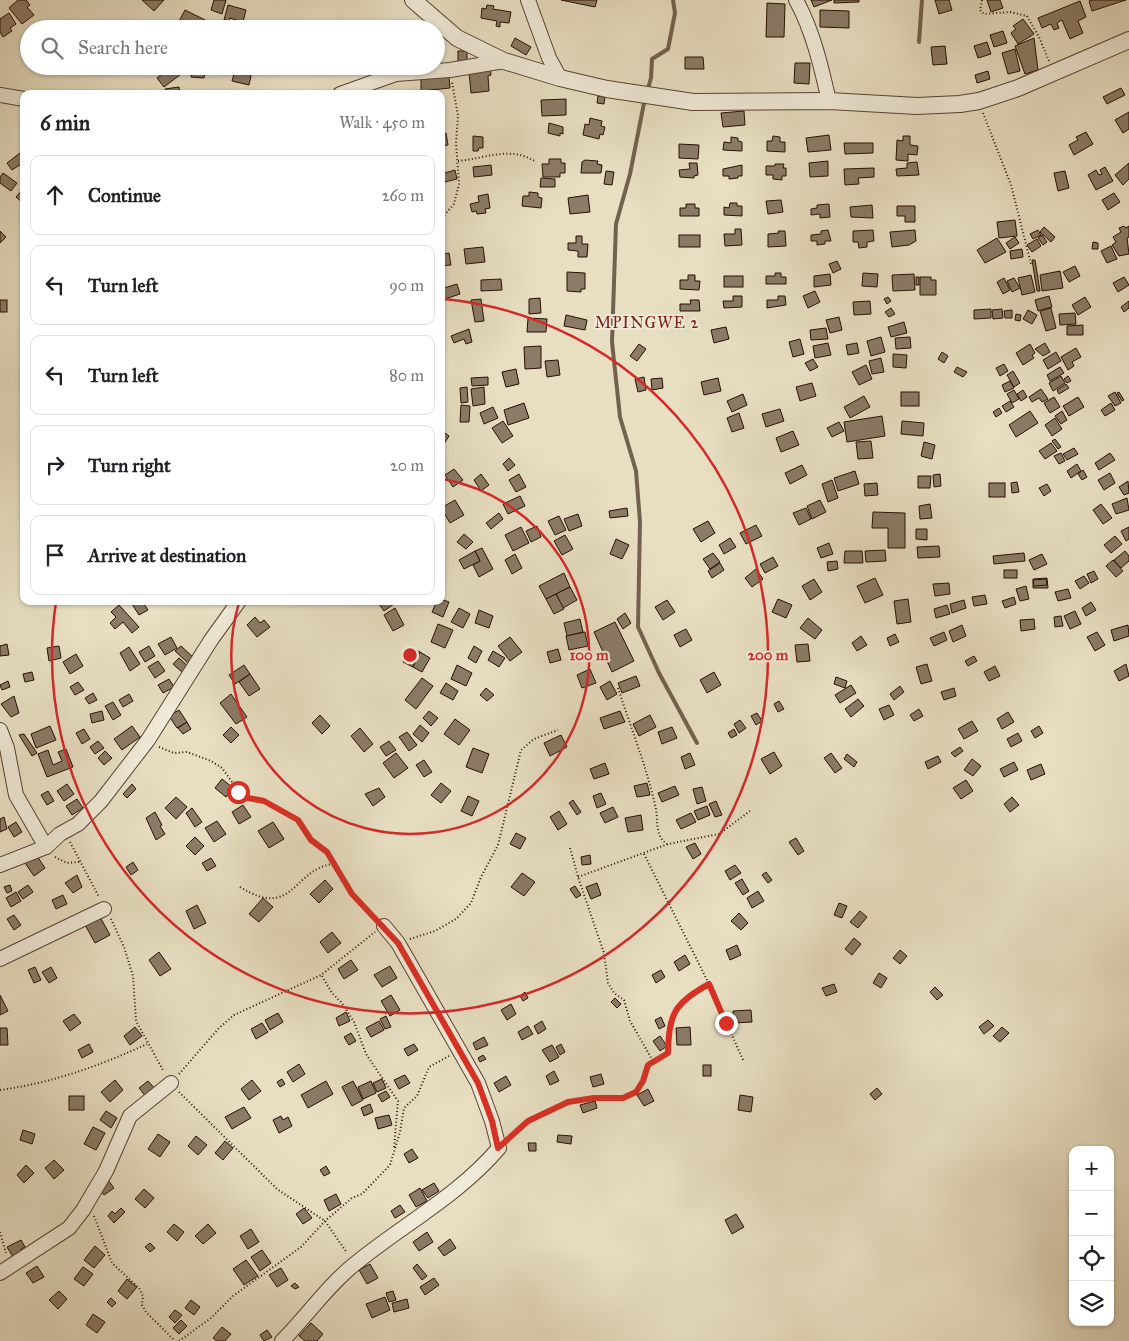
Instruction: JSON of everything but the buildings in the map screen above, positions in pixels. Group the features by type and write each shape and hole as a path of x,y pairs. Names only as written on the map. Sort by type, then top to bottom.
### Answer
{"street":[{"path":"413,0 436,20"},
{"path":"528,0 549,58 560,78"},
{"path":"796,0 806,18 822,66 829,101"},
{"path":"445,28 457,38 504,61 560,78 645,96 693,102 829,101 941,106 979,102 1129,40"},
{"path":"445,70 504,61"},
{"path":"352,90 393,75"},
{"path":"0,95 20,98"},
{"path":"0,865 46,847 64,831 89,815 148,740 211,640 236,605"},
{"path":"0,730 7,748 16,795 46,847"},
{"path":"0,959 104,909"},
{"path":"282,1341 354,1264 458,1189 476,1174 498,1148 492,1121 478,1083 398,943 384,926"},
{"path":"5,1270 69,1228 83,1210 106,1171 130,1116 171,1084"}],"path":[{"path":"982,0 980,10 984,14 1010,12 1027,16 1039,37 1053,73"},
{"path":"445,214 454,204 459,184 456,144 458,116 450,70"},
{"path":"979,102 985,122 1012,185 1031,264"},
{"path":"458,161 474,160 483,155 512,154 530,158 536,162"},
{"path":"618,688 651,789 658,830 662,840 668,844"},
{"path":"398,943 435,931 456,919 471,903 481,876 498,845 521,750 534,739 558,730"},
{"path":"148,740 174,753 187,752 211,761 222,768 243,797 264,801 288,812 298,820 311,840 327,852 332,864 352,894 384,926 321,975 234,1015 219,1028 171,1084"},
{"path":"578,877 668,844 720,834 750,811"},
{"path":"64,831 124,947 135,986 134,1010 136,1021 147,1044 171,1084 277,1189 325,1221 354,1264"},
{"path":"46,847 58,860 67,863 79,862"},
{"path":"570,848 604,953 608,983 614,993 624,1000 630,1021 653,1061"},
{"path":"644,854 709,984 744,1062"},
{"path":"240,887 251,894 267,898 281,897 297,887 320,866 332,864"},
{"path":"321,975 354,1022 366,1054 398,1101 393,1152"},
{"path":"498,1148 528,1121 568,1102 594,1098 623,1098 636,1092 643,1081 648,1065 668,1053 669,1023 676,1006 691,994 709,984"},
{"path":"0,1090 36,1085 103,1064 147,1044"},
{"path":"83,1210 96,1217 112,1263 139,1288 143,1296 142,1305 146,1312 177,1341 211,1318 234,1296 301,1248 325,1221 352,1198 362,1194 390,1165 400,1132 404,1108 417,1096 429,1067 459,1051"},
{"path":"0,1232 5,1270"}],"waterway":[{"path":"647,92 651,78 652,59 668,49 675,13 673,0"},
{"path":"919,42 922,0"},
{"path":"645,98 630,174 616,224 612,342 620,417 636,471 640,522 638,627 659,673 697,743"}],"district":[{"name":"MPINGWE 2","path":"647,322"}],"route":[{"path":"238,792 243,797 264,801 288,812 298,820 311,840 327,852 332,864 352,894 398,943 413,973 478,1083 492,1121 498,1148 528,1121 568,1102 594,1098 623,1098 636,1092 643,1081 648,1065 668,1053 669,1023 676,1006 691,994 709,984 726,1023"}]}
